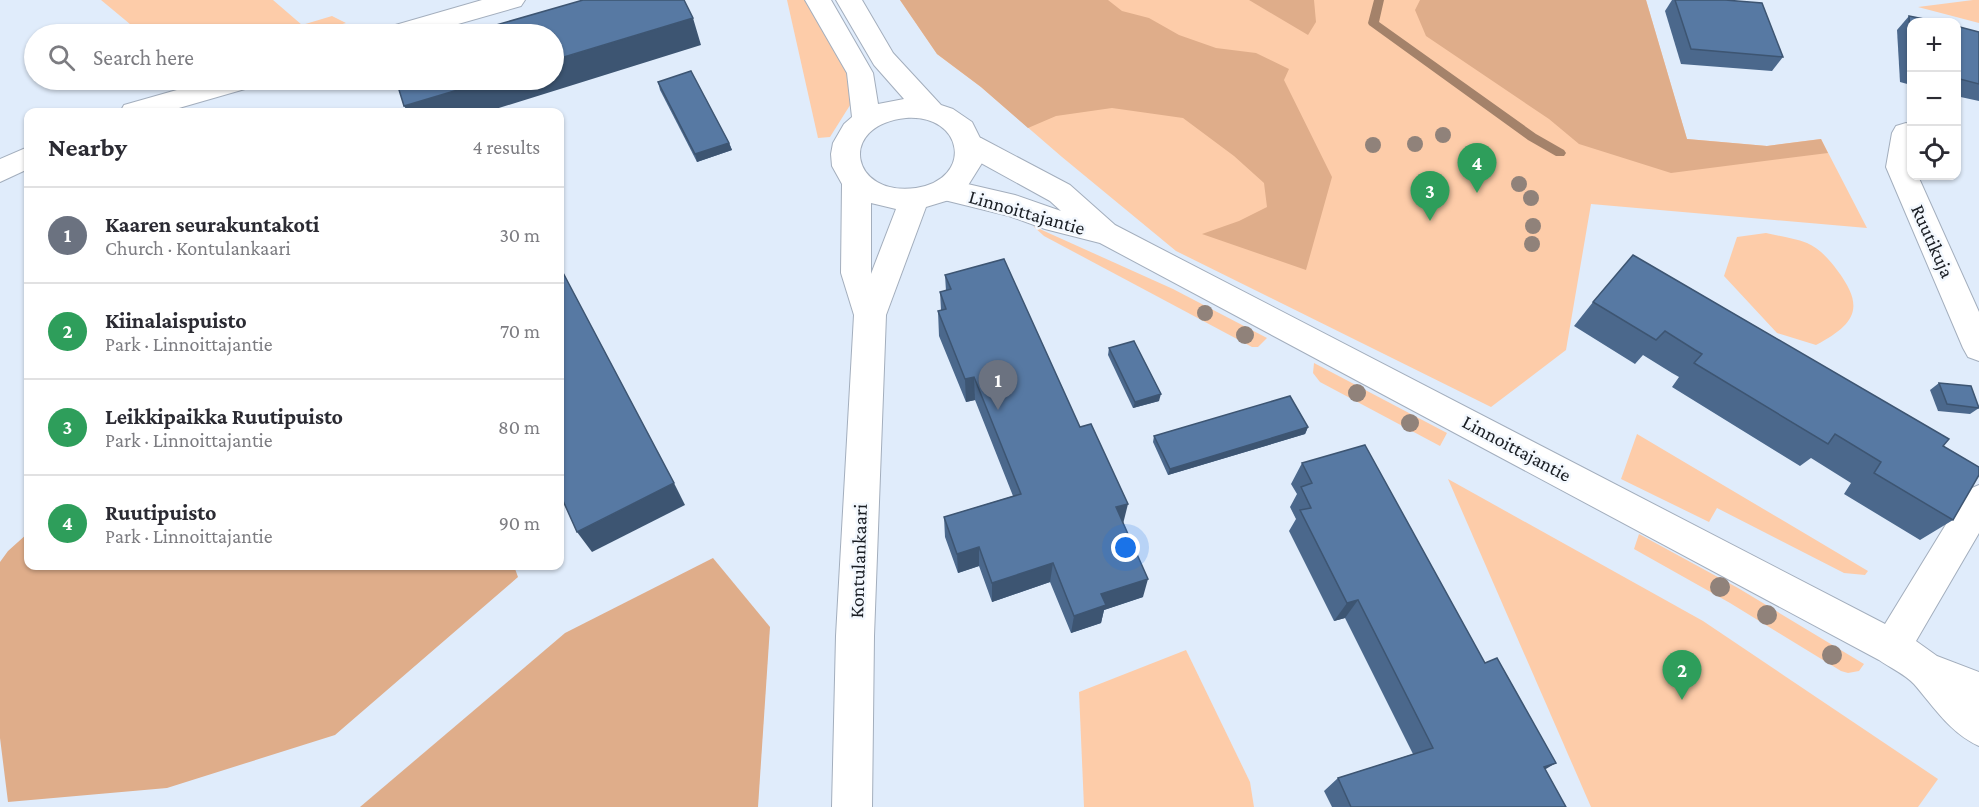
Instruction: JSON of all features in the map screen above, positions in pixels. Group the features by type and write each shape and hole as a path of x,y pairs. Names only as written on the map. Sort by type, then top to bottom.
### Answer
{"street":[{"path":"429,24 512,0"},
{"path":"818,0 860,73 866,120"},
{"name":"Kontulankaari","path":"849,0 883,59 929,110"},
{"path":"148,108 208,90"},
{"name":"Kontulankaari","path":"870,315 856,273 856,182 845,162 844,150 849,138 866,120 895,109 929,110 957,122 966,133 970,145"},
{"name":"Ruutikuja","path":"1906,133 1900,167 1979,348"},
{"path":"856,182 882,197 914,200 946,190 960,179 967,169 971,158 970,145"},
{"name":"Linnoittajantie","path":"970,145 1060,193 1108,234 1892,647 1924,669 1979,691"},
{"path":"0,171 24,159"},
{"name":"Linnoittajantie","path":"946,190 1015,206 1045,218 1108,234"},
{"name":"Kontulankaari","path":"852,807 858,533 870,315 889,272 894,251 914,200"},
{"path":"1892,647 1979,501"},
{"name":"Linnoittajantie","path":"1924,669 1965,715 1979,726"}],"shaded area":[{"path":"101,0 273,0 301,24 130,24"},
{"path":"787,0 806,0 849,67 852,102 830,137 818,138"},
{"path":"900,0 1646,0 1687,139 1767,146 1821,139 1867,228 1591,204 1566,350 1491,407 1176,251 981,87 937,54"},
{"path":"900,0 1108,0 1122,11 1149,18 1179,35 1216,48 1256,53 1289,69 1284,80 1332,177 1306,270 1202,234 1239,221 1267,207 1264,183 1234,156 1183,118 1112,108 1056,116 1028,128 981,87 937,54"},
{"path":"1249,0 1314,0 1316,22 1308,35"},
{"path":"1420,0 1646,0 1687,139 1767,146 1821,139 1828,153 1671,173 1579,144 1549,119 1426,36 1415,10"},
{"path":"1979,0 1979,23 1918,7"},
{"path":"332,16 346,23 343,24 305,24"},
{"path":"1033,226 1173,289 1267,338 1258,347 1252,347 1044,236"},
{"path":"1766,233 1802,241 1816,248 1834,266 1846,283 1853,305 1852,314 1840,330 1816,345 1777,333 1724,276 1737,237"},
{"path":"1314,363 1447,433 1440,446 1320,382 1313,373"},
{"path":"1637,434 1868,571 1865,575 1844,573 1717,508 1709,522 1621,479"},
{"path":"1448,479 1703,621 1938,779 1918,807 1591,807"},
{"path":"1639,534 1738,588 1864,664 1859,671 1848,673 1841,671 1730,603 1634,549"},
{"path":"24,537 24,570 515,570 518,577 335,735 167,788 8,802 0,738 0,562"},
{"path":"713,558 770,627 758,807 360,807 565,633"},
{"path":"1186,650 1250,782 1254,807 1084,807 1079,692"}],"building":[{"path":"583,0 684,0 693,18 564,57 564,24 500,24"},
{"path":"1675,0 1762,3 1783,57 1691,49"},
{"path":"1961,27 1979,32 1979,84 1961,79"},
{"path":"691,71 729,143 695,154 658,82"},
{"path":"399,90 458,90 404,106"},
{"path":"1633,255 1949,439 1943,446 1979,467 1979,475 1953,520 1874,473 1881,462 1835,434 1828,444 1694,363 1702,354 1665,331 1656,340 1593,302"},
{"path":"1004,259 1080,427 1091,424 1128,504 1116,507 1148,579 1101,594 1106,605 1074,616 1053,563 992,583 979,547 957,554 944,517 1021,494 974,377 965,379 938,311 946,309 940,292 951,289 945,275"},
{"path":"564,275 674,483 577,532 564,503"},
{"path":"1134,341 1161,394 1135,402 1109,348"},
{"path":"1939,383 1971,386 1979,408 1947,404"},
{"path":"1290,396 1308,427 1170,469 1154,436"},
{"path":"1365,445 1485,663 1497,658 1556,763 1544,767 1566,807 1351,807 1338,778 1433,748 1358,600 1347,603 1300,510 1311,508 1301,487 1312,483 1302,463"}],"waterway":[{"path":"1379,0 1373,23 1532,137 1560,153"}],"place":[{"name":"Ruutipuisto","path":"1477,193"},
{"name":"Leikkipaikka Ruutipuisto","path":"1430,221"},
{"name":"Kaaren seurakuntakoti","path":"998,410"},
{"name":"Kiinalaispuisto","path":"1682,700"}]}
